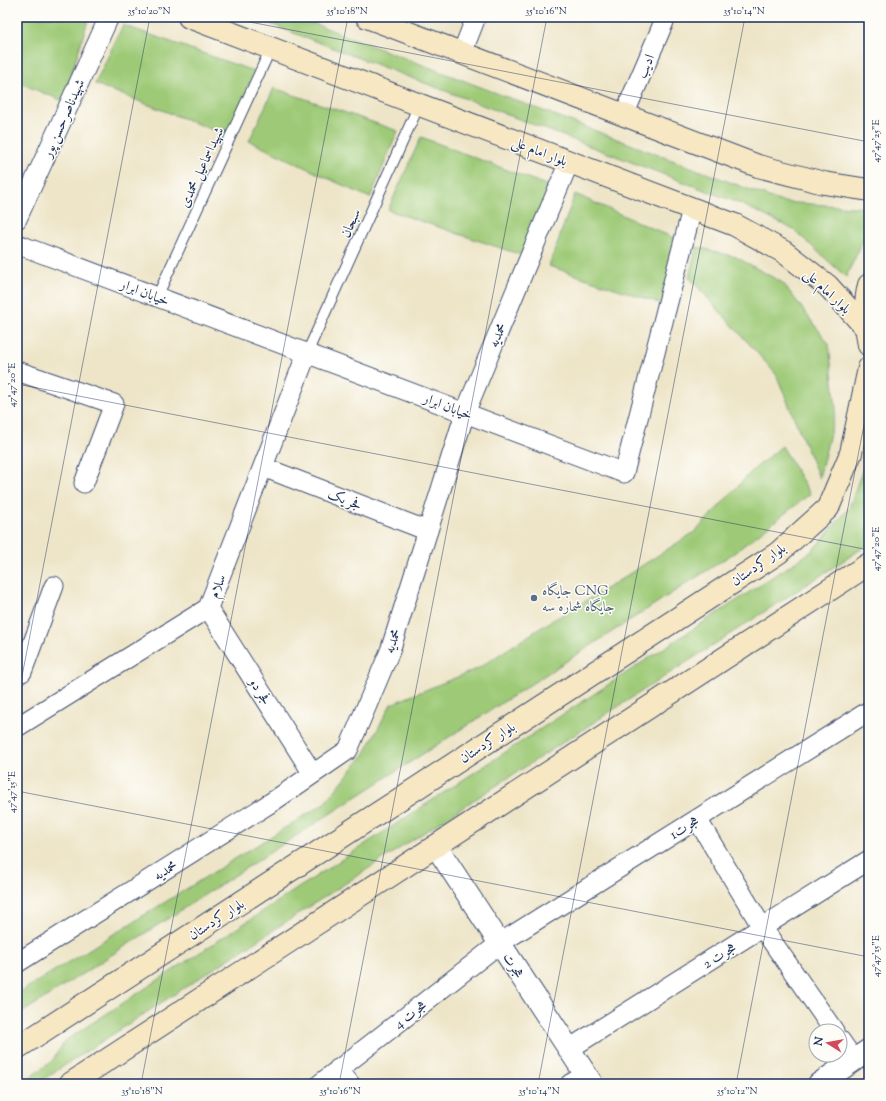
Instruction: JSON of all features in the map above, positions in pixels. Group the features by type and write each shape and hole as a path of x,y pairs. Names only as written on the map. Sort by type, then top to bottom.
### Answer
{"main road":[{"name":"بلوار امام علی","path":"188,17 735,225 784,252 828,286 867,336"},
{"path":"367,17 758,166 824,183 869,190"},
{"path":"867,336 866,296 869,285"},
{"name":"بلوار کردستان","path":"17,1048 778,553 828,508 852,453 869,368"},
{"path":"70,1084 869,564"}],"street":[{"name":"شهیدناصرحسن پور","path":"17,219 108,17"},
{"path":"462,53 476,17"},
{"name":"ادیب","path":"624,115 666,17"},
{"name":"محمدیه","path":"17,964 275,800 348,750 390,651 464,412 569,162"},
{"name":"خیابان ابرار","path":"17,244 624,473 692,209"},
{"name":"سلام","path":"17,727 208,608 307,353"},
{"path":"17,371 114,404 84,483"},
{"name":"فجر یک","path":"263,467 428,530"},
{"path":"17,670 22,672 54,586"},
{"name":"فجر دو","path":"208,608 313,774"},
{"name":"هجرت1","path":"500,943 869,711"},
{"path":"697,819 762,927 828,1023"},
{"name":"هجرت","path":"436,846 569,1049 582,1081"},
{"name":"هجرت 2","path":"569,1049 869,860"},
{"name":"هجرت 4","path":"320,1084 344,1077 500,943"},
{"path":"819,1084 862,1055 848,1045"}],"lane":[{"name":"شهیداسماعیل محمدی","path":"157,297 271,48"},
{"name":"سبحان","path":"307,353 419,105"}],"green space":[{"path":"17,17 89,17 63,101 17,82"},
{"path":"252,17 297,17 782,202 869,208 869,234 862,243 846,277 794,230 741,204"},
{"path":"123,25 256,72 226,135 95,84"},
{"path":"274,88 398,131 370,198 249,141"},
{"path":"421,137 554,188 530,258 388,210"},
{"path":"575,194 676,239 665,305 549,266"},
{"path":"697,247 736,257 783,283 829,344 836,409 819,478 776,374 689,277"},
{"path":"782,446 810,494 734,553 17,1016 17,994 325,803 365,753 391,704 477,669 696,531 753,470"},
{"path":"869,451 869,544 36,1084 21,1084 52,1061 65,1041 812,551 849,508"}],"place":[{"name":"جایگاه CNG جایگاه شماره سه","path":"534,598"}]}
